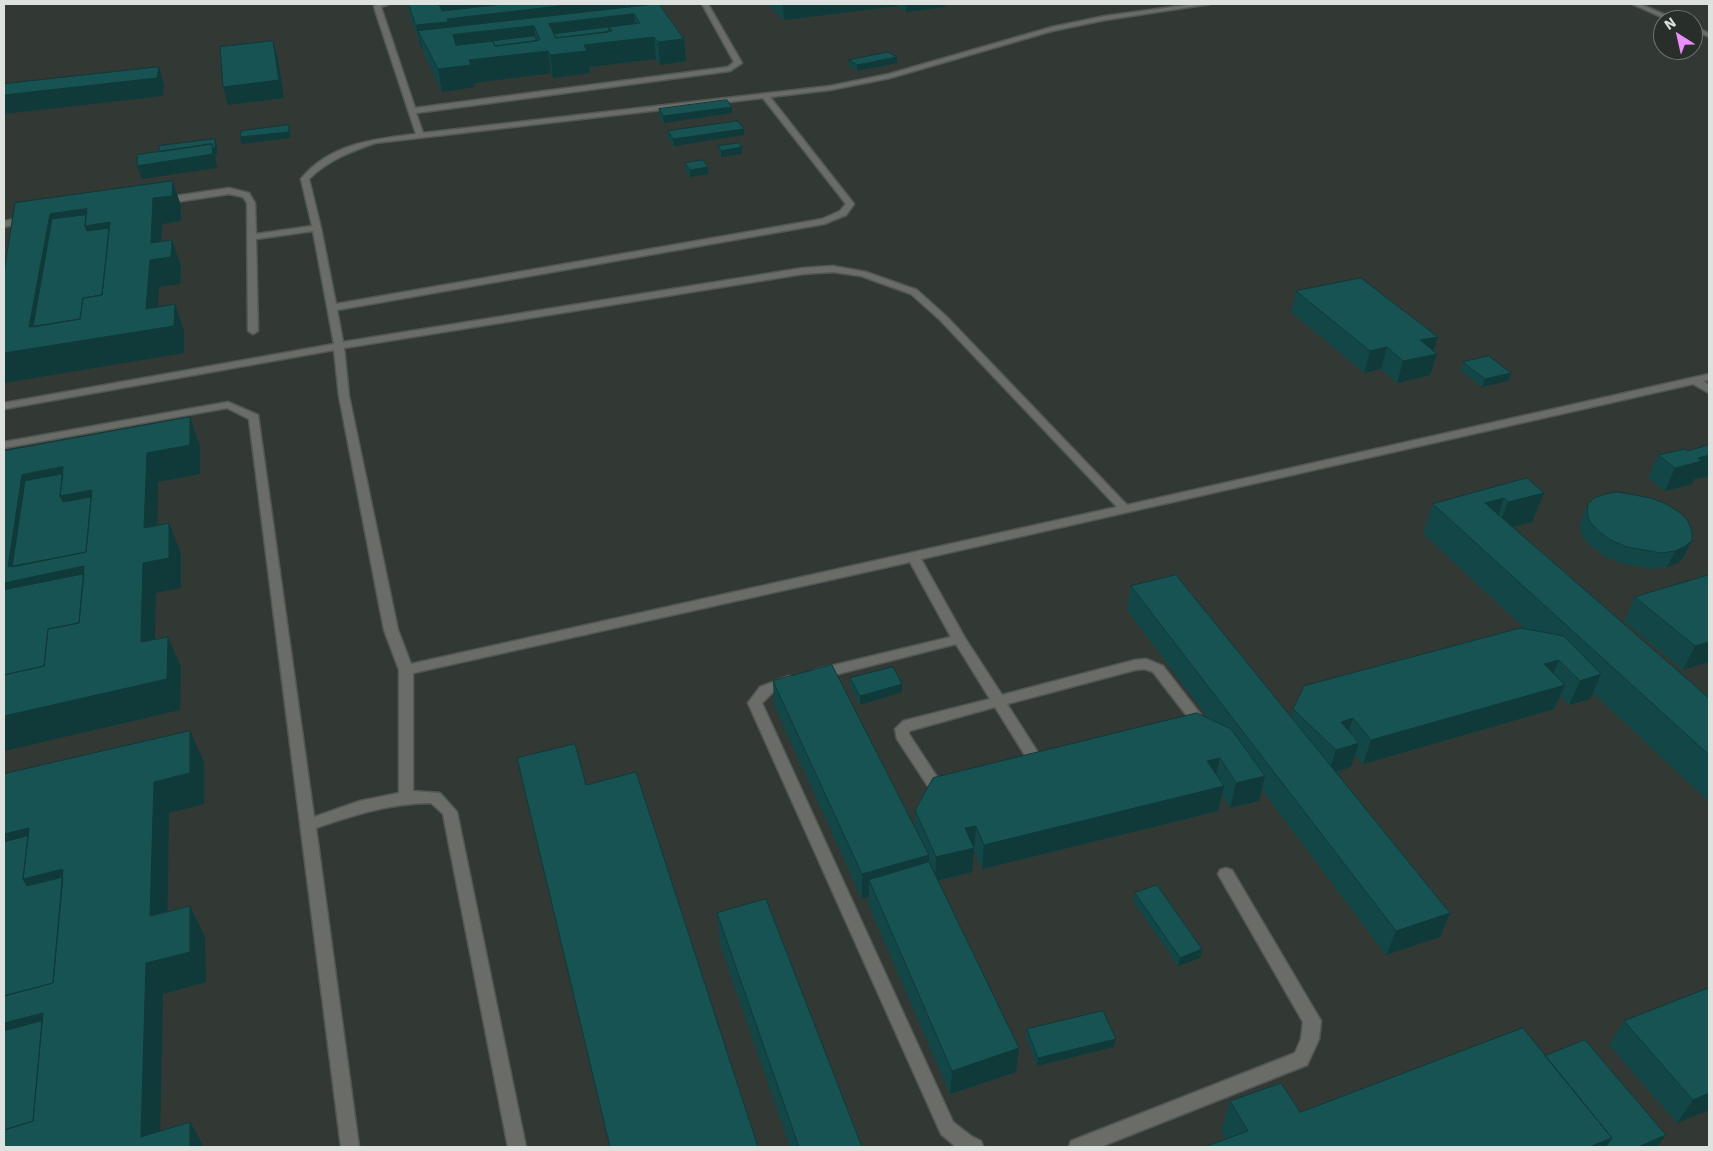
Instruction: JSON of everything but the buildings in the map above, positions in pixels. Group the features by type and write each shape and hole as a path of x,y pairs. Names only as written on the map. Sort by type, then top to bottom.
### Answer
{"street":[{"path":"386,4 377,6 378,10 420,135"},
{"path":"412,111 730,69 738,63 704,4"},
{"path":"406,797 406,670 390,630 344,396 339,346 317,228 305,179 314,168 337,153 374,142 420,135 830,88 890,76 1052,29 1105,18 1207,4"},
{"path":"1635,4 1653,11"},
{"path":"332,308 824,221 843,213 850,204 765,96"},
{"path":"150,202 229,191 246,195 251,203 253,331"},
{"path":"4,224 33,219"},
{"path":"252,237 317,228"},
{"path":"4,406 339,346 803,271 833,269 863,274 914,292 943,318 1125,509"},
{"path":"406,670 1709,377"},
{"path":"1694,380 1709,390"},
{"path":"4,445 228,405 254,417 350,1147"},
{"path":"914,557 959,639 1041,769"},
{"path":"959,639 774,685 760,693 755,703 948,1128 964,1142 974,1147"},
{"path":"1146,664 1158,669 1194,715 1193,722 1183,728 945,795 938,790 902,735 902,729 908,725 998,700 1135,665 1146,664"},
{"path":"308,826 360,807 406,797 435,797 450,812 517,1147"},
{"path":"1078,1147 1301,1059 1310,1039 1312,1021 1226,874"}]}
